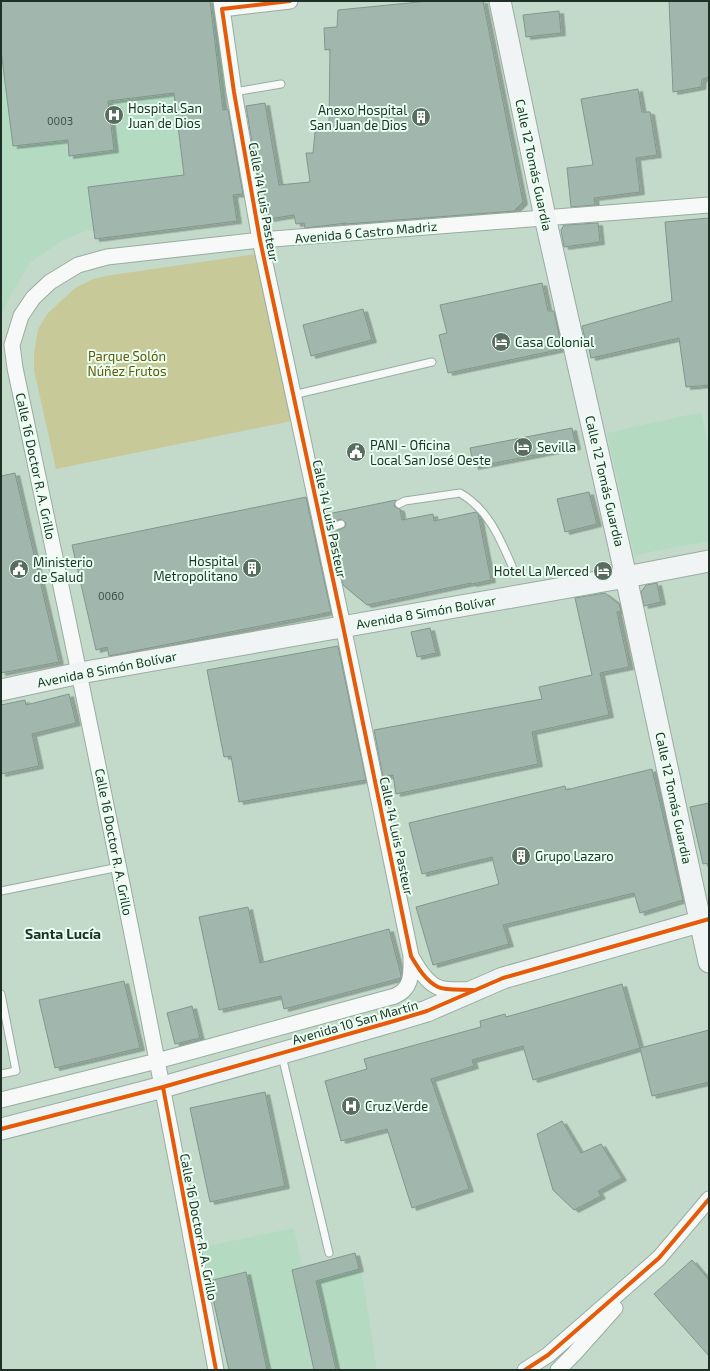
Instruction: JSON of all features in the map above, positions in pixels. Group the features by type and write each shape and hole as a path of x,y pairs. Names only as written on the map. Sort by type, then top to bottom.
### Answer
{"street":[{"path":"221,5 290,1"},
{"name":"Calle 12 Tomás Guardia","path":"500,1 545,217 705,920 709,962"},
{"name":"Calle 14 Luis Pasteur","path":"221,5 234,92 260,240 343,626 411,956 420,971 427,979 439,988 473,990"},
{"name":"Avenida 6 Castro Madriz","path":"21,316 34,298 50,282 78,265 107,257 260,240 709,205"},
{"name":"Calle 16 Doctor R. A. Grillo","path":"21,316 12,345 15,368 80,673 119,867 163,1087 216,1370"},
{"name":"Avenida 8 Simón Bolívar","path":"1,690 80,673 626,577 709,561"},
{"name":"Avenida 10 San Martín","path":"1,1129 163,1087 282,1054 427,1011 503,978 705,920"},
{"name":"Avenida 10 San Martín","path":"1,1100 157,1061 395,996 403,992 407,987 411,973 411,956"},
{"path":"558,1370 659,1258 709,1199"},
{"path":"525,1370 548,1356 659,1258"}],"lane":[{"path":"234,92 281,84"},
{"path":"293,395 432,362"},
{"path":"399,504 405,501 460,493 476,505 499,535 512,566"},
{"path":"322,531 341,524"},
{"path":"1,891 119,867"},
{"path":"1,994 16,1071 1,1074"},
{"path":"282,1054 329,1253"}],"shaded area":[{"name":"Hospital San Juan de Dios","path":"1,1 213,1 239,217 152,228 86,231 63,240 30,263 10,296 1,317"},
{"path":"701,412 709,449 709,541 634,555 607,433"},
{"path":"294,1228 302,1266 357,1253 364,1286 377,1370 228,1370 203,1247"}],"green space":[{"name":"Parque Solón Núñez Frutos","path":"256,254 292,421 56,469 34,370 34,353 38,329 48,313 75,288 91,280 105,276"}],"building":[{"name":"Hospital San Juan de Dios","path":"1,1 210,1 223,110 228,109 243,194 233,195 237,221 95,239 88,187 184,175 174,93 108,101 114,150 69,156 68,140 13,146 1,50"},
{"name":"Anexo Hospital San Juan de Dios","path":"429,1 483,1 523,202 514,211 346,223 305,228 304,223 296,224 294,215 269,219 264,190 260,191 246,106 265,103 279,185 310,182 306,153 313,153 316,123 329,124 330,49 325,50 324,28 337,27 338,10"},
{"path":"669,1 709,1 709,77 702,79 701,87 673,92"},
{"path":"559,11 561,33 526,37 523,15"},
{"path":"638,89 642,112 650,112 657,155 636,158 640,192 594,198 595,205 571,207 567,168 593,165 581,99"},
{"path":"709,218 709,385 686,387 679,338 591,358 582,326 672,301 665,222"},
{"path":"598,223 600,242 564,247 561,230 564,225"},
{"path":"542,283 548,311 554,311 562,349 448,373 439,335 447,333 440,305"},
{"path":"363,309 372,340 311,356 303,325"},
{"name":"Sevilla","path":"572,428 576,447 474,467 470,448"},
{"name":"Ministerio de Salud","path":"15,473 59,662 1,673 1,476"},
{"path":"589,492 597,524 565,532 557,499"},
{"path":"306,497 331,612 109,656 107,647 96,650 72,545"},
{"path":"396,500 394,506 400,509 402,520 433,514 434,521 476,512 478,514 491,580 367,605 343,585 332,533 345,527 346,523 341,519 330,523 328,514"},
{"path":"657,583 661,602 644,606 641,592 646,585"},
{"path":"605,593 619,604 621,611 617,612 629,667 600,673 609,715 532,732 538,764 396,794 393,775 383,777 374,730 542,699 539,687 592,675 575,598"},
{"path":"430,628 436,653 417,657 411,632"},
{"path":"338,646 366,780 239,802 231,756 224,757 207,670"},
{"path":"69,694 76,723 32,734 39,766 1,774 1,705 25,700 26,705"},
{"name":"Grupo Lazaro","path":"652,769 683,900 640,913 634,893 503,925 509,944 433,965 416,907 499,884 492,857 422,874 409,823 565,786 566,790"},
{"path":"709,803 709,863 703,864 690,807"},
{"path":"248,907 260,963 389,929 401,978 284,1009 281,996 219,1010 199,917"},
{"path":"124,981 140,1048 55,1068 39,1000"},
{"path":"622,984 640,1048 533,1080 523,1046 472,1060 474,1066 431,1079 469,1189 412,1208 387,1129 341,1141 325,1081 367,1069 364,1059 481,1027 480,1021 505,1014 506,1017"},
{"path":"192,1006 200,1038 175,1044 167,1013"},
{"path":"709,1030 709,1082 652,1096 640,1048"},
{"path":"265,1092 285,1186 210,1202 190,1108"},
{"path":"562,1121 581,1153 601,1144 622,1178 598,1191 601,1196 574,1210 553,1190 537,1134"},
{"path":"355,1253 359,1269 316,1281 336,1370 314,1370 292,1270"},
{"path":"692,1260 709,1280 709,1356 654,1294"},
{"path":"246,1272 267,1370 229,1370 209,1281"}],"cycle path":[{"path":"290,1 222,9 234,92 260,240 343,626 411,956 419,970 426,978 438,987 473,990"},
{"path":"1,1129 163,1087 394,1021 427,1011 503,978 709,919"},
{"path":"163,1087 216,1370"},
{"path":"525,1370 548,1355 659,1258 709,1199"}],"place":[{"name":"Hospital San Juan de Dios","path":"114,115"},
{"name":"Anexo Hospital San Juan de Dios","path":"421,117"},
{"name":"Casa Colonial","path":"501,342"},
{"name":"Sevilla","path":"523,447"},
{"name":"PANI - Oficina Local San José Oeste","path":"356,452"},
{"name":"Hospital Metropolitano","path":"252,568"},
{"name":"Ministerio de Salud","path":"19,569"},
{"name":"Hotel La Merced","path":"603,571"},
{"name":"Grupo Lazaro","path":"521,856"},
{"name":"Cruz Verde","path":"351,1106"}],"district":[{"name":"Santa Lucía","path":"63,934"}]}
